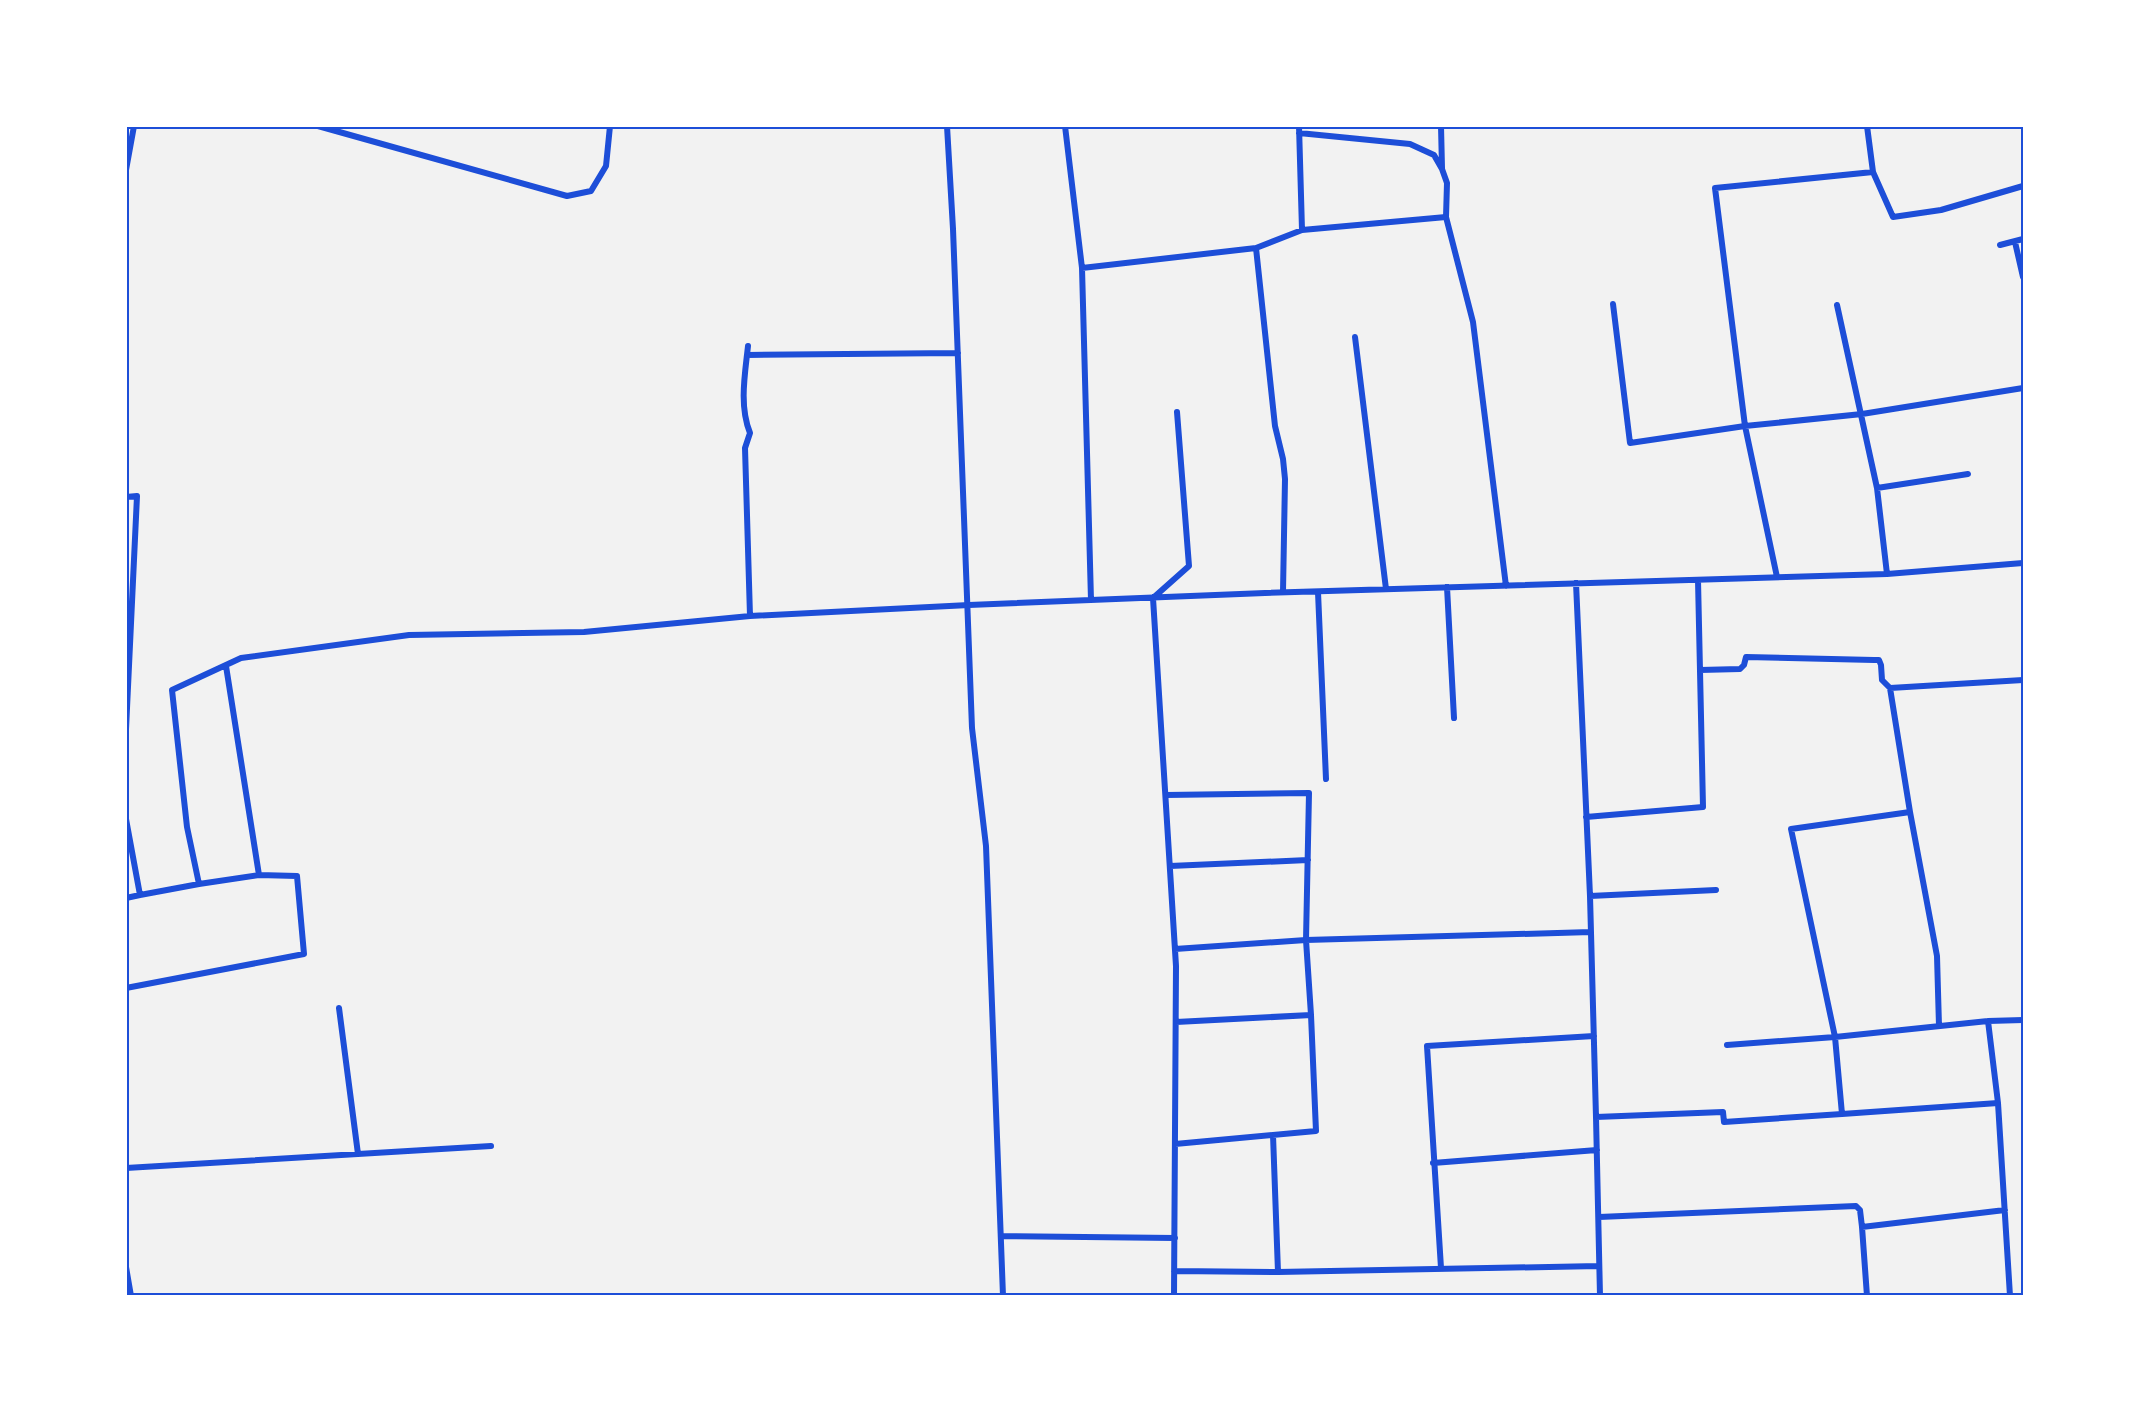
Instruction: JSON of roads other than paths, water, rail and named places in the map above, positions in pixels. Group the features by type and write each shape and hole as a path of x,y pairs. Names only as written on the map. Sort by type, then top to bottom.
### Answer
{"street":[{"path":"126,170 134,126"},
{"path":"318,126 567,196 591,191 606,165 610,126"},
{"path":"947,126 969,605 972,728 986,846 1003,1296"},
{"path":"1065,126 1082,268 1091,600"},
{"path":"1441,126 1442,169"},
{"path":"1867,126 1873,172 1893,217 1941,210 2023,186"},
{"path":"1302,230 1299,130 1410,144 1434,155 1447,183 1446,217 1473,322 1506,586"},
{"path":"1777,577 1745,426 1715,188 1873,172"},
{"path":"1082,268 1256,248 1302,230 1446,217"},
{"path":"2000,245 2023,239"},
{"path":"2015,242 2023,277"},
{"path":"1256,248 1275,426 1285,479 1283,592"},
{"path":"1613,304 1630,442 1745,426 1862,414 2023,388"},
{"path":"1837,305 1877,488 1887,574"},
{"path":"1355,337 1386,589"},
{"path":"748,346 744,380 744,419 750,433 745,448 750,616"},
{"path":"747,355 958,353"},
{"path":"1154,598 1189,566 1177,412"},
{"path":"1877,488 1968,474"},
{"path":"126,496 137,496 126,729"},
{"path":"199,884 187,827 172,690 241,658 409,635 584,632 750,616 1283,592 1887,574 2023,564"},
{"path":"1586,817 1703,807 1698,580"},
{"path":"1576,584 1592,932 1600,1296"},
{"path":"1447,587 1455,718"},
{"path":"1318,592 1326,779"},
{"path":"1154,598 1175,949 1174,1296"},
{"path":"1700,670 1740,669 1746,657 1879,660 1882,680 1890,688 1937,956 1939,1026"},
{"path":"226,666 258,875"},
{"path":"1890,688 2023,680"},
{"path":"1166,795 1309,793 1306,940 1316,1131 1175,1144"},
{"path":"1842,1114 1835,1037 1791,829 1910,812"},
{"path":"126,819 140,896"},
{"path":"1170,866 1308,860"},
{"path":"126,898 258,875 297,876 304,954 126,988"},
{"path":"1590,896 1716,890"},
{"path":"1175,949 1306,940 1592,932"},
{"path":"339,1008 358,1154"},
{"path":"1176,1022 1311,1015"},
{"path":"1727,1045 1835,1037 1989,1021 2023,1020"},
{"path":"1989,1021 1998,1103 2010,1296"},
{"path":"1441,1268 1427,1046 1594,1036"},
{"path":"1596,1117 1723,1112 1724,1122 1998,1103"},
{"path":"1273,1135 1278,1272"},
{"path":"126,1168 491,1146"},
{"path":"1433,1163 1597,1150"},
{"path":"1599,1217 1856,1206 1860,1210 1867,1296"},
{"path":"1862,1227 2005,1210"},
{"path":"1002,1236 1175,1238"},
{"path":"1174,1271 1278,1272 1599,1266"},
{"path":"126,1267 131,1296"}]}
